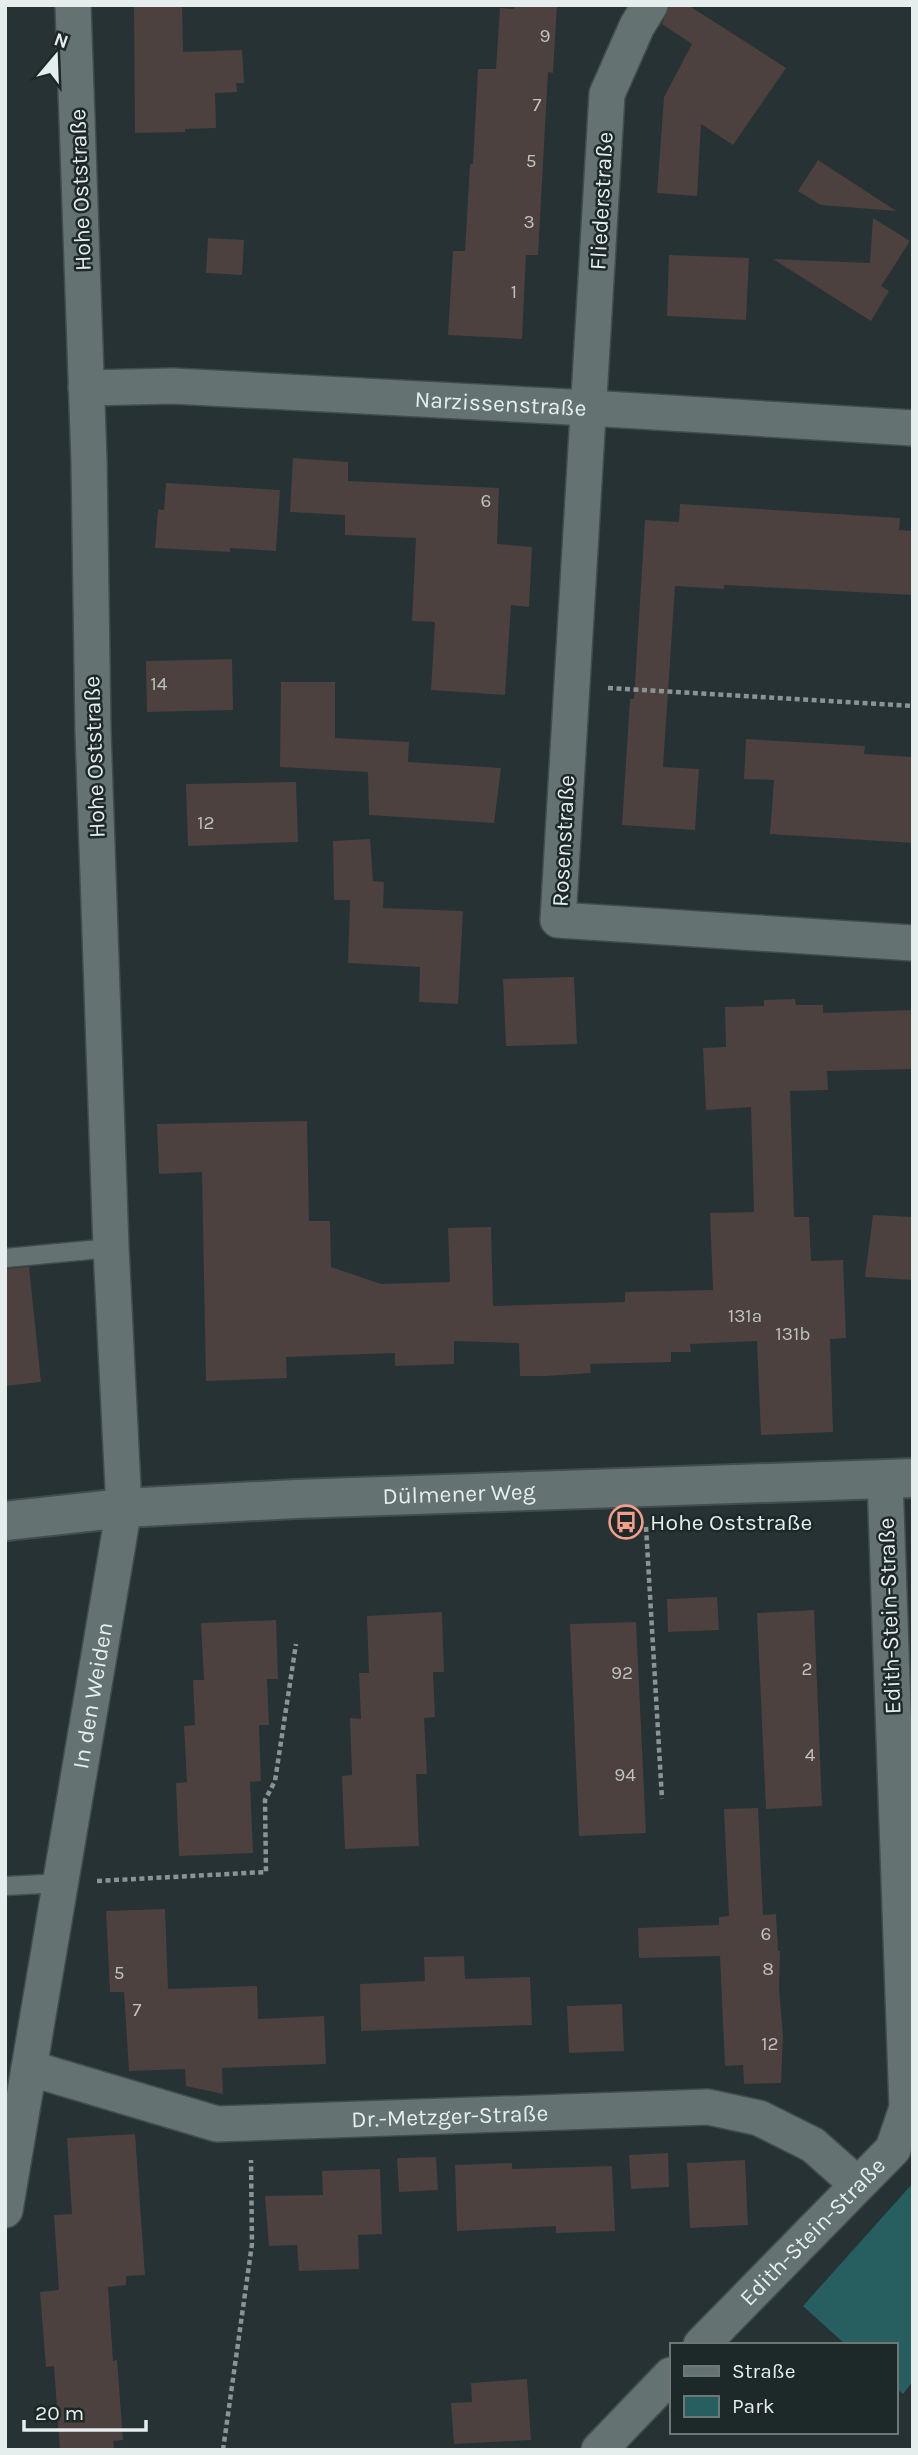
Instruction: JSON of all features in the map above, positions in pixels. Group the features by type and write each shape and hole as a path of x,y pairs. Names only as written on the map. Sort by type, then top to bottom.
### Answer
{"street":[{"name":"Hohe Oststraße","path":"74,5 93,731 111,1248 124,1508"},
{"name":"Fliederstraße","path":"589,408 607,94 637,26 650,5"},
{"name":"Narzissenstraße","path":"86,388 173,386 913,428"},
{"name":"Rosenstraße","path":"589,408 558,920 913,943"},
{"name":"Dülmener Weg","path":"5,1521 124,1508 296,1499 899,1479"},
{"name":"Edith-Stein-Straße","path":"703,2343 892,2149 907,2108 899,1479"},
{"name":"In den Weiden","path":"5,2210 124,1508"},
{"name":"Dr.-Metzger-Straße","path":"29,2068 217,2124 708,2107 759,2118 813,2145 857,2184"},
{"path":"599,2450 670,2376"}],"lane":[{"path":"5,1258 111,1248"},
{"path":"5,1886 62,1883"}],"path":[{"path":"572,686 913,706"},
{"path":"644,1488 662,1798"},
{"path":"62,1883 267,1872 265,1800 275,1781 296,1644"},
{"path":"223,2450 252,2244 251,2124"}],"green space":[{"path":"913,2183 913,2381 903,2394 897,2389 897,2343 844,2343 803,2306"}],"building":[{"path":"134,5 182,5 183,52 242,50 244,83 236,83 237,92 215,93 216,128 135,133"},
{"path":"514,5 557,5 553,73 548,72 538,255 526,255 522,339 448,335 453,251 465,251 478,69 496,69 500,8 514,9"},
{"path":"670,5 688,5 786,68 733,145 701,124 697,196 657,193 664,97 692,44 662,24"},
{"path":"818,160 896,211 821,205 798,191"},
{"path":"873,218 910,241 881,286 889,291 871,321 773,259 870,263"},
{"path":"208,238 244,240 242,275 206,273"},
{"path":"669,255 749,258 746,320 667,316"},
{"path":"293,458 348,462 348,481 499,488 497,544 532,547 529,607 511,605 505,695 431,690 435,622 412,621 416,538 345,535 345,515 290,512"},
{"path":"166,483 280,490 276,551 230,548 230,552 155,548 158,509 164,510"},
{"path":"680,504 900,518 899,530 913,531 913,595 724,585 724,589 675,586 663,767 699,769 695,830 622,825 630,699 634,699 645,520 679,522"},
{"path":"232,659 233,710 147,712 146,661"},
{"path":"281,682 335,682 335,738 409,742 408,762 501,768 494,823 369,815 368,772 280,767"},
{"path":"746,739 865,746 864,754 913,757 913,843 770,834 774,780 744,779"},
{"path":"296,782 298,842 188,846 186,784"},
{"path":"370,839 373,881 384,882 383,908 463,911 458,1004 419,1002 420,967 348,963 350,900 334,900 333,841"},
{"path":"574,977 577,1044 506,1046 503,979"},
{"path":"795,999 796,1005 823,1005 823,1013 913,1010 913,1069 827,1071 828,1090 790,1091 794,1217 809,1217 811,1261 843,1260 846,1338 830,1339 833,1432 761,1435 757,1341 690,1344 691,1352 671,1352 671,1362 590,1364 591,1373 520,1376 519,1343 454,1341 454,1364 395,1366 395,1353 286,1357 287,1378 206,1381 202,1172 159,1174 157,1124 307,1121 309,1221 330,1221 331,1267 381,1284 450,1282 448,1228 491,1227 493,1306 625,1302 625,1292 713,1290 710,1213 754,1212 751,1107 706,1110 703,1048 726,1047 725,1007 764,1006 764,1000"},
{"path":"873,1215 913,1217 913,1280 865,1277"},
{"path":"29,1267 41,1382 5,1386 5,1269"},
{"path":"717,1597 719,1630 668,1632 667,1599"},
{"path":"814,1610 822,1806 766,1809 757,1613"},
{"path":"442,1612 444,1672 433,1672 435,1717 424,1718 427,1774 416,1774 419,1846 345,1849 342,1776 352,1775 350,1718 361,1719 359,1673 369,1673 367,1616"},
{"path":"276,1620 278,1679 267,1679 269,1725 259,1725 261,1781 250,1782 253,1853 179,1856 176,1783 187,1782 184,1726 195,1725 193,1680 204,1680 201,1623"},
{"path":"636,1622 646,1833 579,1836 570,1624"},
{"path":"758,1808 763,1915 776,1914 780,1951 779,1989 783,2035 781,2083 744,2084 743,2065 725,2066 720,1956 639,1958 638,1928 719,1925 719,1917 729,1916 724,1809"},
{"path":"165,1909 168,1989 257,1986 258,2019 324,2016 326,2064 222,2068 223,2094 186,2086 185,2069 129,2071 124,1992 110,1992 106,1911"},
{"path":"464,1956 465,1979 530,1977 532,2025 361,2031 360,1984 425,1981 424,1957"},
{"path":"622,2004 624,2051 569,2053 567,2006"},
{"path":"135,2134 145,2275 126,2276 126,2285 108,2287 113,2361 117,2360 123,2440 113,2441 114,2450 60,2450 54,2366 46,2367 40,2292 59,2290 54,2215 72,2214 67,2138"},
{"path":"668,2153 669,2187 631,2189 629,2155"},
{"path":"436,2157 438,2190 399,2192 397,2158"},
{"path":"745,2160 748,2225 690,2228 687,2163"},
{"path":"512,2163 512,2169 612,2166 615,2231 556,2233 556,2226 457,2231 455,2165"},
{"path":"380,2169 382,2234 358,2235 359,2269 299,2271 297,2245 269,2246 265,2196 323,2195 322,2171"},
{"path":"527,2379 531,2440 454,2444 451,2403 472,2402 471,2383"}],"place":[{"name":"Hohe Oststraße","path":"626,1522"}]}
